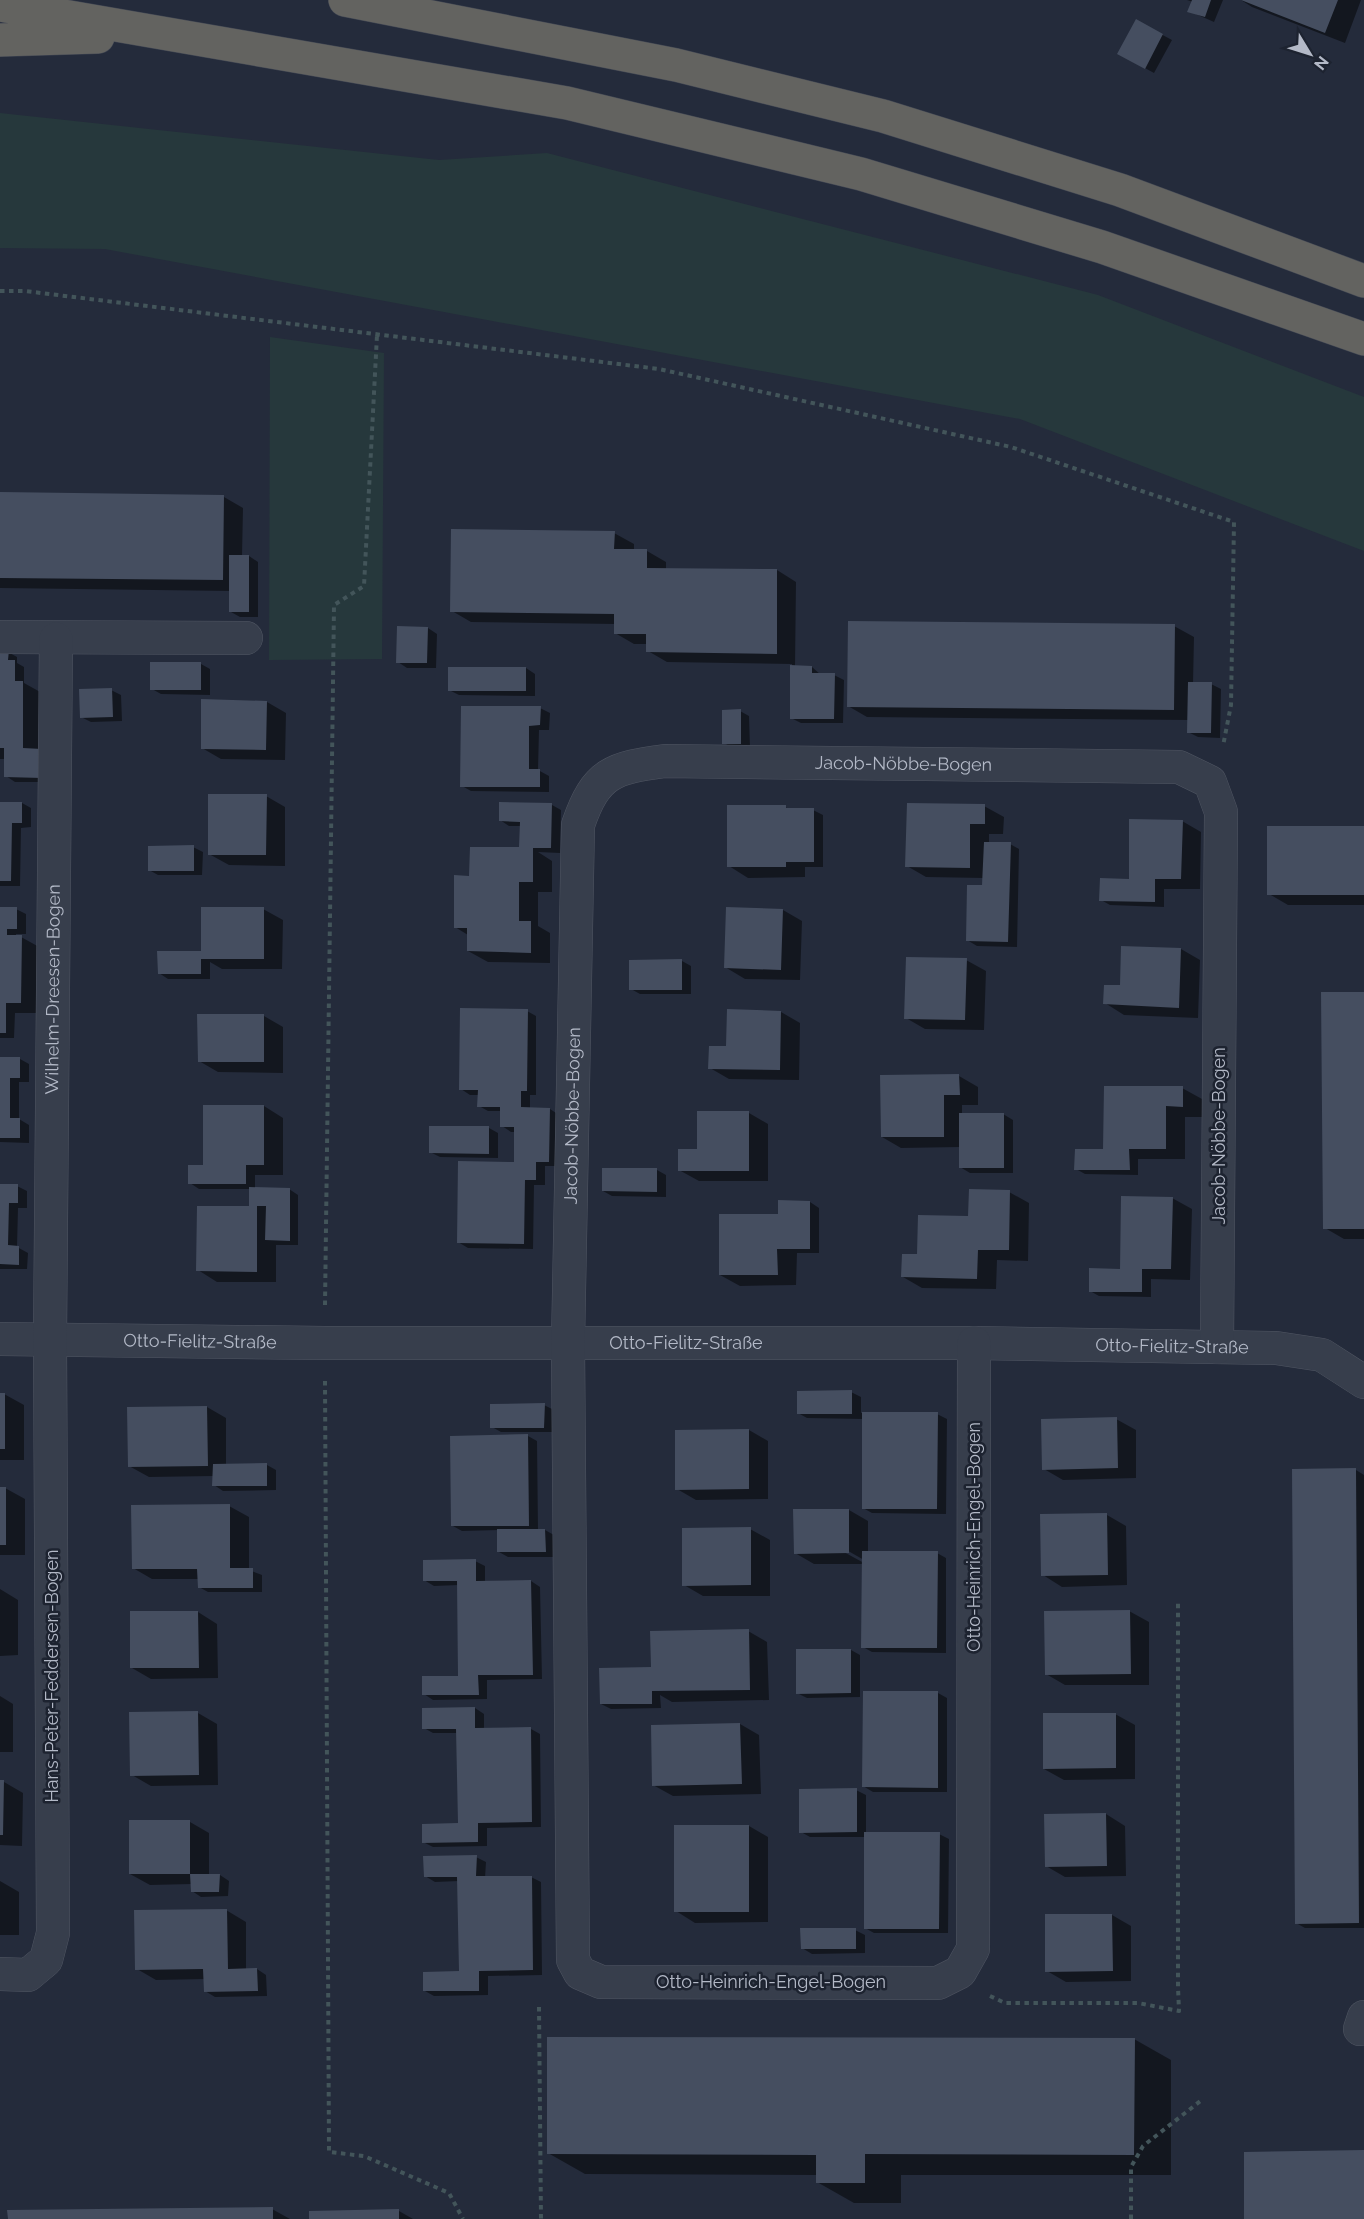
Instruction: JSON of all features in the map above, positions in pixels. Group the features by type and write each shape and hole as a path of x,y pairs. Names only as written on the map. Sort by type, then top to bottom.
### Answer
{"highway":[{"path":"345,0 676,65 883,116 1120,190 1364,281"},
{"path":"0,5 567,103 861,174 1102,247 1364,339"},
{"path":"0,40 169,35"}],"street":[{"path":"0,637 246,638"},
{"name":"Wilhelm-Dreesen-Bogen","path":"50,1340 56,639"},
{"name":"Jacob-Nöbbe-Bogen","path":"568,1344 578,825 587,799 603,779 626,767 677,761 1179,767 1210,782 1221,812 1217,1347"},
{"name":"Otto-Fielitz-Straße","path":"0,1339 568,1344 974,1343 1276,1348 1322,1355 1364,1381"},
{"name":"Hans-Peter-Feddersen-Bogen","path":"0,1974 28,1975 46,1960 53,1933 50,1340"},
{"name":"Otto-Heinrich-Engel-Bogen","path":"568,1344 573,1960 580,1973 601,1982 938,1983 960,1972 973,1949 974,1343"}],"path":[{"path":"0,291 25,291 659,369 1011,447 1234,522 1231,705 1220,762 1210,782"},
{"path":"377,335 364,586 334,605 325,1343 329,2152 364,2156 449,2193 463,2219"},
{"path":"960,1972 989,1996 1005,2003 1138,2003 1179,2011 1178,1601"},
{"path":"539,2007 541,2219"},
{"path":"1131,2219 1131,2167 1143,2146 1203,2099"}],"shaded area":[{"path":"0,113 439,160 547,153 1098,295 1364,397 1364,551 1020,419 105,249 0,248"},
{"path":"270,337 384,353 382,659 269,660"}],"building":[{"path":"1192,0 1211,0 1205,17 1187,12"},
{"path":"1241,0 1338,0 1325,33"},
{"path":"1136,19 1163,34 1145,69 1117,54"},
{"path":"0,492 224,495 223,580 0,578"},
{"path":"451,529 615,531 614,549 647,549 647,568 777,569 777,654 646,652 646,634 614,634 614,614 450,612"},
{"path":"229,555 249,555 249,612 229,612"},
{"path":"848,621 1175,624 1174,710 847,707"},
{"path":"397,626 428,627 427,663 396,663"},
{"path":"0,650 9,650 8,660 15,660 15,681 23,681 23,748 42,749 42,778 4,777 4,748 0,748"},
{"path":"150,662 201,662 201,690 150,690"},
{"path":"790,665 812,666 812,673 835,673 834,719 790,719"},
{"path":"448,667 526,667 526,691 448,691"},
{"path":"1188,682 1212,682 1211,733 1187,733"},
{"path":"112,688 113,717 80,718 79,689"},
{"path":"201,699 267,701 266,750 201,749"},
{"path":"461,706 541,706 540,725 529,726 529,769 540,769 540,787 460,787"},
{"path":"741,709 741,744 722,744 722,710"},
{"path":"208,794 267,794 266,855 208,855"},
{"path":"0,802 22,802 22,823 12,823 11,881 0,881"},
{"path":"499,802 552,803 551,848 533,848 533,882 519,882 519,921 531,921 531,953 467,951 467,928 454,928 454,875 469,876 470,847 519,847 520,822 499,821"},
{"path":"907,803 985,804 985,824 970,824 970,868 905,867"},
{"path":"727,805 786,805 786,808 814,808 814,862 786,862 786,867 727,867"},
{"path":"1129,819 1183,820 1181,879 1155,879 1155,902 1099,901 1100,878 1129,879"},
{"path":"1267,826 1364,826 1364,895 1267,895"},
{"path":"984,842 1011,842 1008,942 966,941 967,885 982,885"},
{"path":"194,845 194,871 148,871 148,846"},
{"path":"0,907 17,907 17,929 7,929 7,935 22,935 21,1003 6,1003 6,1033 0,1033"},
{"path":"201,907 264,907 264,959 201,959 201,974 158,974 157,951 201,951"},
{"path":"726,907 783,909 781,970 724,968"},
{"path":"1121,946 1181,948 1179,1008 1103,1004 1104,985 1120,985"},
{"path":"906,957 967,958 965,1020 904,1019"},
{"path":"682,959 682,990 629,990 629,960"},
{"path":"1321,992 1364,992 1364,1229 1323,1229"},
{"path":"460,1008 528,1009 527,1091 521,1091 521,1107 550,1108 549,1162 536,1162 536,1180 525,1180 524,1244 457,1243 458,1161 514,1162 514,1127 500,1127 500,1107 477,1107 478,1090 459,1090"},
{"path":"727,1009 781,1011 780,1070 708,1069 709,1046 726,1046"},
{"path":"197,1014 264,1014 264,1062 198,1062"},
{"path":"0,1057 20,1057 20,1078 10,1078 10,1118 20,1118 20,1138 0,1138"},
{"path":"959,1074 960,1095 944,1095 944,1137 881,1137 880,1075"},
{"path":"1104,1086 1183,1086 1183,1107 1166,1106 1166,1149 1129,1149 1130,1170 1074,1170 1075,1149 1103,1149"},
{"path":"203,1105 264,1105 264,1165 246,1165 246,1184 188,1184 188,1165 203,1165"},
{"path":"697,1111 749,1111 749,1171 678,1171 678,1149 697,1149"},
{"path":"959,1113 1004,1113 1004,1168 959,1168"},
{"path":"429,1126 489,1126 489,1154 429,1153"},
{"path":"602,1168 657,1168 657,1192 602,1191"},
{"path":"0,1184 18,1184 18,1203 9,1203 8,1245 19,1246 19,1265 0,1264"},
{"path":"249,1187 290,1188 290,1241 265,1240 266,1206 257,1206 257,1272 196,1271 197,1206 249,1206"},
{"path":"969,1189 1010,1190 1009,1250 978,1250 977,1279 901,1277 902,1254 917,1254 918,1215 968,1216"},
{"path":"1121,1196 1173,1197 1171,1269 1142,1269 1142,1292 1089,1292 1089,1268 1120,1269"},
{"path":"778,1200 810,1201 810,1249 777,1249 778,1275 719,1275 719,1214 778,1214"},
{"path":"852,1390 852,1414 797,1414 797,1391"},
{"path":"0,1393 5,1393 5,1449 0,1449"},
{"path":"545,1403 544,1428 490,1428 490,1404"},
{"path":"207,1406 208,1466 128,1467 127,1407"},
{"path":"862,1412 938,1412 937,1509 862,1509"},
{"path":"1117,1417 1118,1468 1042,1470 1041,1419"},
{"path":"749,1429 749,1489 675,1490 675,1430"},
{"path":"528,1434 529,1526 451,1526 450,1436"},
{"path":"267,1463 267,1486 212,1486 213,1464"},
{"path":"1356,1468 1359,1923 1295,1924 1292,1469"},
{"path":"0,1487 6,1487 6,1545 0,1545"},
{"path":"230,1504 230,1568 253,1568 253,1588 198,1588 197,1569 132,1569 131,1505"},
{"path":"793,1509 849,1509 849,1553 794,1554"},
{"path":"1107,1513 1108,1575 1041,1576 1040,1514"},
{"path":"751,1527 751,1585 682,1586 682,1528"},
{"path":"497,1529 545,1529 546,1552 497,1552"},
{"path":"862,1551 938,1551 937,1648 861,1648"},
{"path":"476,1559 476,1581 531,1580 533,1675 478,1675 479,1695 422,1695 422,1676 458,1676 457,1581 423,1581 423,1560"},
{"path":"1130,1610 1131,1674 1045,1675 1044,1611"},
{"path":"130,1611 198,1611 199,1668 130,1668"},
{"path":"749,1629 750,1690 652,1691 652,1704 600,1704 599,1668 651,1667 650,1631"},
{"path":"796,1649 851,1649 851,1693 796,1694"},
{"path":"863,1691 938,1691 938,1788 862,1787"},
{"path":"475,1707 475,1728 531,1727 532,1822 478,1823 478,1842 422,1843 422,1824 458,1823 456,1729 422,1729 422,1708"},
{"path":"198,1711 199,1775 130,1776 129,1712"},
{"path":"1043,1713 1116,1713 1116,1768 1043,1769"},
{"path":"740,1723 742,1784 652,1786 651,1725"},
{"path":"0,1780 4,1780 3,1835 0,1835"},
{"path":"857,1788 857,1832 799,1833 799,1789"},
{"path":"1106,1813 1107,1866 1045,1867 1044,1814"},
{"path":"129,1820 190,1820 190,1874 129,1874"},
{"path":"674,1825 749,1825 749,1912 674,1912"},
{"path":"864,1832 940,1832 939,1929 864,1929"},
{"path":"477,1855 476,1876 532,1876 533,1970 479,1971 479,1991 423,1991 423,1972 459,1971 457,1877 424,1877 423,1856"},
{"path":"190,1874 220,1874 219,1892 191,1892"},
{"path":"227,1909 228,1969 257,1968 258,1991 204,1992 203,1969 135,1970 134,1910"},
{"path":"1045,1914 1112,1914 1113,1971 1045,1972"},
{"path":"800,1928 856,1928 856,1949 801,1949"},
{"path":"547,2037 1135,2038 1134,2155 865,2154 865,2183 816,2183 816,2155 547,2154"},
{"path":"1364,2150 1364,2219 1244,2219 1244,2152"},
{"path":"273,2207 273,2219 8,2219 7,2210"},
{"path":"399,2209 399,2219 309,2219 309,2211"}]}
